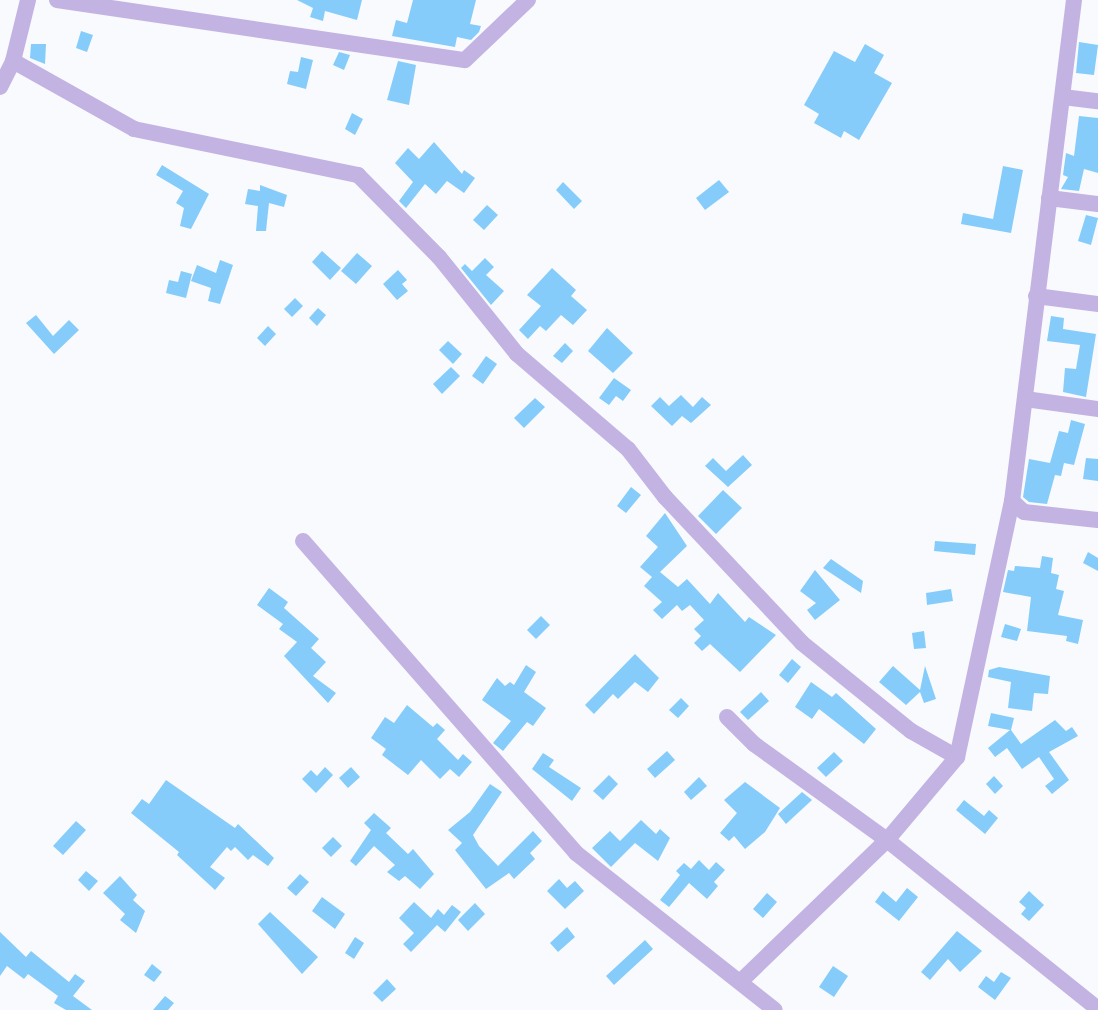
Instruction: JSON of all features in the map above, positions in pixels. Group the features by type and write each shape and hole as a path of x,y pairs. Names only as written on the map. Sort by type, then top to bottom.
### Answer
{"street":[{"path":"0,87 13,61 28,0"},
{"path":"57,0 466,60 528,0"},
{"path":"740,982 887,840 957,757 1012,501 1074,0"},
{"path":"13,61 134,128 358,175 439,257 517,354 628,449 665,497 802,643 911,732 957,757"},
{"path":"1063,97 1098,101"},
{"path":"1049,198 1098,204"},
{"path":"1036,296 1098,303"},
{"path":"1025,399 1098,409"},
{"path":"1012,501 1024,512 1098,520"},
{"path":"303,541 576,853 775,1010"},
{"path":"727,718 754,744 887,840 1098,1009"}],"building":[{"path":"297,0 362,0 357,20 325,11 323,21 310,17 313,8"},
{"path":"413,0 476,0 470,24 481,26 479,32 471,40 457,37 455,47 392,36 396,20 407,23"},
{"path":"81,31 93,35 87,52 76,48"},
{"path":"1079,42 1098,45 1094,75 1076,73"},
{"path":"31,44 46,44 45,64 30,58"},
{"path":"865,44 884,55 874,73 892,83 859,140 844,131 841,138 814,123 819,114 804,105 834,51 855,62"},
{"path":"339,52 350,55 344,70 333,65"},
{"path":"301,57 313,60 306,89 287,84 290,71 298,72"},
{"path":"398,61 416,65 409,105 387,100"},
{"path":"352,113 363,119 355,135 345,129"},
{"path":"1079,116 1098,118 1098,173 1084,169 1079,191 1061,189 1068,177 1063,175 1066,153 1074,156"},
{"path":"434,142 462,174 464,170 475,178 464,193 447,181 436,194 425,184 406,208 399,201 413,182 395,163 408,148 419,159"},
{"path":"162,165 209,194 191,229 180,226 184,208 176,203 183,191 156,175"},
{"path":"1003,166 1023,170 1011,233 961,224 963,213 993,219"},
{"path":"719,180 729,192 705,210 696,198"},
{"path":"563,182 582,201 574,209 556,190"},
{"path":"260,185 287,195 284,207 269,203 266,231 256,231 258,206 245,204 248,189 260,191"},
{"path":"487,205 498,215 484,230 473,220"},
{"path":"1086,215 1098,218 1091,245 1078,241"},
{"path":"322,251 341,268 330,280 312,262"},
{"path":"357,253 372,266 356,284 341,271"},
{"path":"485,258 494,267 486,275 504,291 491,305 461,268 465,264 472,271"},
{"path":"220,260 233,265 220,304 208,301 211,288 191,281 197,265 216,273"},
{"path":"552,268 576,290 571,296 587,310 573,325 561,315 546,331 540,326 528,339 519,330 541,306 527,295"},
{"path":"398,270 407,280 402,284 408,291 397,300 383,284"},
{"path":"181,271 192,274 186,298 166,293 169,280 178,282"},
{"path":"295,298 303,306 292,317 284,309"},
{"path":"318,308 326,315 317,326 309,318"},
{"path":"36,315 53,336 69,320 79,330 54,354 26,323"},
{"path":"1051,316 1064,318 1063,329 1096,334 1086,397 1063,392 1065,368 1076,369 1080,345 1047,341"},
{"path":"268,326 276,334 265,346 257,338"},
{"path":"607,328 633,353 613,373 588,351"},
{"path":"448,341 462,354 453,364 439,350"},
{"path":"565,343 573,351 562,363 553,356"},
{"path":"486,356 497,364 483,384 472,376"},
{"path":"451,367 460,376 442,394 433,384"},
{"path":"614,378 631,390 623,401 616,396 609,405 599,398"},
{"path":"681,395 693,407 702,397 711,405 691,423 682,416 672,426 651,406 660,397 669,406"},
{"path":"535,398 545,407 524,428 514,418"},
{"path":"1071,420 1085,424 1074,465 1064,463 1061,476 1055,475 1047,504 1029,502 1023,497 1029,459 1050,463 1059,431 1068,433"},
{"path":"743,455 752,465 728,487 705,466 713,458 726,471"},
{"path":"1086,458 1098,459 1098,481 1083,479"},
{"path":"631,487 641,495 626,513 617,506"},
{"path":"723,490 742,508 716,534 698,516"},
{"path":"665,513 687,546 660,572 678,587 687,579 710,604 718,593 745,622 749,617 776,635 740,672 710,644 702,651 694,643 701,636 694,629 704,620 690,605 682,611 677,605 662,619 653,610 662,602 644,586 652,577 640,567 658,547 646,536"},
{"path":"935,541 976,544 975,555 934,551"},
{"path":"1088,552 1098,558 1098,571 1083,563"},
{"path":"1042,556 1053,558 1051,573 1059,575 1056,589 1064,591 1058,615 1083,620 1078,644 1066,641 1067,636 1027,631 1031,597 1003,592 1008,570 1014,571 1015,566 1040,568"},
{"path":"831,559 863,581 861,593 823,568"},
{"path":"815,570 840,600 815,620 807,610 816,603 800,591"},
{"path":"269,588 288,602 284,608 319,639 311,648 326,662 313,676 336,693 328,703 284,656 297,642 279,629 283,624 257,605"},
{"path":"951,589 953,601 927,605 926,593"},
{"path":"541,616 550,625 536,639 527,630"},
{"path":"1005,624 1021,629 1017,641 1001,637"},
{"path":"924,631 926,648 914,649 912,633"},
{"path":"635,654 659,678 648,692 635,682 618,699 613,694 594,714 585,705"},
{"path":"792,659 801,667 788,683 779,675"},
{"path":"526,665 536,672 524,692 546,708 533,726 527,722 503,751 493,743 511,721 482,700 497,678 505,686 510,682 514,685"},
{"path":"893,666 920,690 925,666 936,699 924,703 920,692 906,705 879,682"},
{"path":"999,667 1050,676 1048,694 1034,693 1032,711 1008,708 1011,682 988,677 989,670"},
{"path":"811,682 832,697 836,693 876,729 864,744 819,709 812,719 795,707"},
{"path":"761,692 769,701 748,720 740,712"},
{"path":"681,698 689,706 678,718 669,710"},
{"path":"407,705 433,727 437,723 445,730 437,739 458,760 463,754 472,762 459,777 450,769 440,779 421,760 408,775 382,755 386,749 371,738 385,717 394,723"},
{"path":"991,713 1014,718 1011,730 1021,744 1055,720 1066,731 1072,727 1078,736 1049,752 1069,780 1052,794 1045,786 1054,779 1039,757 1022,769 1007,748 995,757 988,748 1010,730 988,726"},
{"path":"667,751 675,760 655,778 647,769"},
{"path":"834,752 843,761 826,777 817,768"},
{"path":"543,753 554,760 549,767 581,788 572,801 532,769"},
{"path":"325,767 333,775 316,793 302,779 311,770 317,776"},
{"path":"351,767 360,777 348,788 339,778"},
{"path":"609,775 618,784 603,800 593,791"},
{"path":"994,776 1003,786 995,794 986,784"},
{"path":"699,777 707,786 691,800 684,792"},
{"path":"166,780 235,828 238,824 274,858 268,866 253,855 248,860 235,847 231,851 227,847 210,867 225,878 215,890 177,855 179,852 131,813 142,799 149,804"},
{"path":"745,782 780,808 765,832 745,849 734,836 729,841 720,833 737,813 724,800"},
{"path":"490,784 502,792 473,835 479,846 498,866 533,831 542,841 530,853 535,859 514,879 509,873 486,889 455,850 462,843 448,830 470,812"},
{"path":"802,792 812,800 786,824 778,814"},
{"path":"964,800 984,816 989,810 998,818 985,834 956,810"},
{"path":"374,813 391,828 386,833 408,854 413,849 434,874 420,889 405,876 399,881 387,872 395,865 374,846 356,866 350,861 371,830 364,823"},
{"path":"641,820 656,834 660,829 670,838 658,861 635,843 611,867 592,848 610,831 620,841"},
{"path":"76,821 86,830 63,855 53,846"},
{"path":"333,837 342,846 331,857 322,848"},
{"path":"699,860 709,870 716,862 725,870 714,882 718,886 707,899 689,883 669,907 660,900 680,875 676,871 684,863 691,869"},
{"path":"86,871 98,881 89,891 78,880"},
{"path":"300,874 309,882 296,896 287,888"},
{"path":"120,876 137,895 133,900 145,911 136,933 120,920 125,914 103,893"},
{"path":"559,879 567,888 575,881 584,891 565,909 547,891"},
{"path":"907,888 918,897 899,921 875,902 883,891 896,902"},
{"path":"1029,891 1044,905 1029,921 1021,914 1026,908 1019,902"},
{"path":"767,893 777,902 763,918 753,909"},
{"path":"322,897 345,914 335,929 312,911"},
{"path":"414,902 431,918 438,909 444,915 452,905 461,912 445,932 437,925 411,952 403,944 414,933 399,918"},
{"path":"475,903 485,914 468,931 458,920"},
{"path":"270,912 318,957 302,974 258,924"},
{"path":"567,927 575,937 558,952 550,943"},
{"path":"957,931 982,951 960,972 948,959 930,980 921,972"},
{"path":"0,932 26,957 31,951 69,982 75,974 85,981 73,996 92,1010 66,1010 54,1003 58,996 28,974 24,979 7,966 0,976"},
{"path":"355,937 364,943 354,959 345,953"},
{"path":"645,940 653,949 614,985 606,976"},
{"path":"152,964 162,972 154,982 144,975"},
{"path":"833,966 848,976 834,997 819,987"},
{"path":"1001,972 1011,978 995,1000 978,987 986,976 994,982"},
{"path":"387,979 396,989 382,1002 373,993"},
{"path":"165,996 174,1003 168,1010 153,1010"}]}
